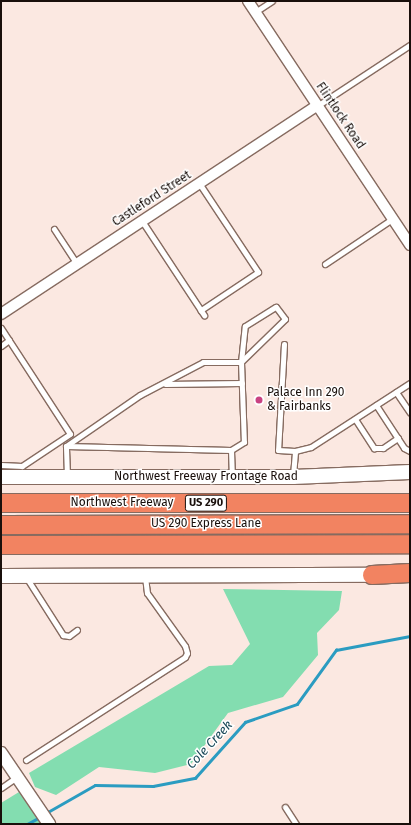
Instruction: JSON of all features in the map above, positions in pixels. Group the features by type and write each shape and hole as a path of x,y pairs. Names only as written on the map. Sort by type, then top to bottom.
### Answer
{"highway":[{"name":"Northwest Freeway","path":"1,503 410,503"},
{"name":"US 290 Express Lane","path":"1,525 410,524"},
{"path":"1,545 410,544"},
{"path":"372,575 410,574"}],"main road":[{"name":"Northwest Freeway Frontage Road","path":"1,477 19,471 67,477 293,477 410,472"},
{"path":"1,576 372,575"}],"street":[{"name":"Flintlock Road","path":"248,1 410,245"},
{"name":"Castleford Street","path":"1,314 317,106"},
{"path":"1,753 49,824"}],"lane":[{"path":"255,12 272,1"},
{"path":"317,106 410,45"},
{"path":"142,221 203,312 258,272 199,183"},
{"path":"325,264 392,219"},
{"path":"54,229 77,264"},
{"path":"66,446 140,394 163,384 203,362 241,362 285,319 276,307 245,326 241,362 244,442 231,450 66,446"},
{"path":"1,328 70,434 19,471 1,465"},
{"path":"1,346 9,340"},
{"path":"284,344 278,450 295,450 311,447 410,383"},
{"path":"163,384 242,383"},
{"path":"396,392 410,413"},
{"path":"376,405 398,438 410,451"},
{"path":"355,419 374,448 383,448 398,438"},
{"path":"66,446 67,477"},
{"path":"231,450 232,476"},
{"path":"293,477 295,450"},
{"path":"25,576 63,634 68,636 77,630"},
{"path":"26,760 185,657 187,653 185,646 147,593 145,576"},
{"path":"1,788 17,777"},
{"path":"285,807 296,824"}],"green space":[{"path":"223,589 342,591 339,610 317,633 318,655 283,697 228,713 191,764 155,773 99,767 56,795 35,787 29,773 209,666 232,665 250,644"},
{"path":"19,792 41,824 1,824 1,803"}],"waterway":[{"name":"Cole Creek","path":"46,813 95,785 153,786 195,778 245,722 297,704 336,650 410,636"},
{"name":"Cole Creek","path":"27,824 40,817"}],"place":[{"name":"Palace Inn 290 & Fairbanks","path":"259,400"}]}
